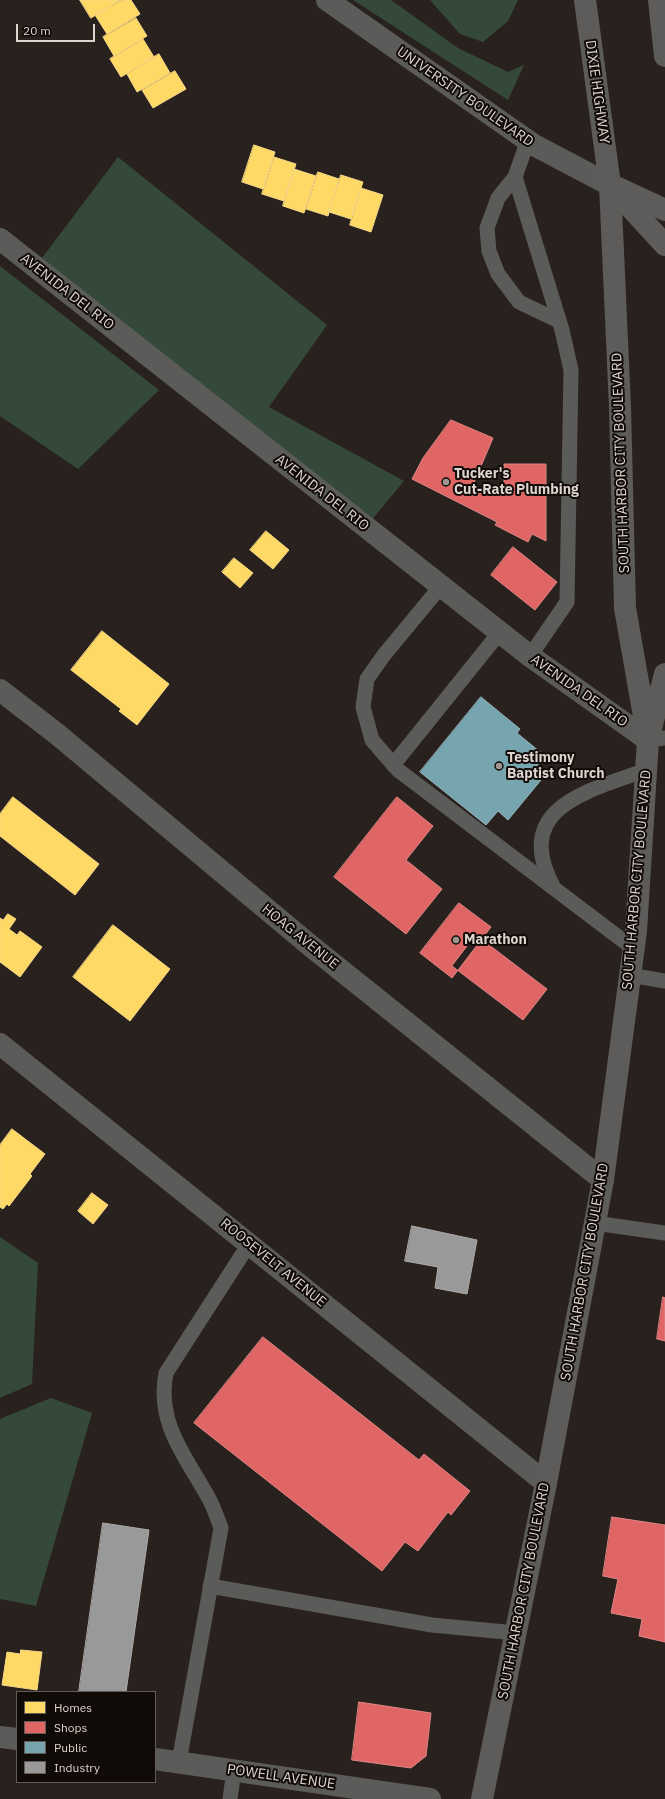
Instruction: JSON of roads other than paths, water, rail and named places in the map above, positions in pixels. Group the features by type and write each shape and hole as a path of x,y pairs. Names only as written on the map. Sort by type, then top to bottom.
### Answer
{"main road":[{"name":"DIXIE HIGHWAY","path":"585,0 610,185"},
{"path":"659,0 665,56"},
{"name":"SOUTH HARBOR CITY BOULEVARD","path":"610,185 620,407 625,608 657,739"},
{"name":"SOUTH HARBOR CITY BOULEVARD","path":"482,1799 546,1483 603,1180 634,949 646,770 657,739 665,674"}],"street":[{"name":"UNIVERSITY BOULEVARD","path":"327,0 528,140 610,185 665,210"},
{"name":"UNIVERSITY BOULEVARD","path":"610,185 665,245"},
{"name":"AVENIDA DEL RIO","path":"0,239 530,656 657,739"},
{"name":"HOAG AVENUE","path":"0,690 57,734 318,952 603,1180"},
{"name":"ROOSEVELT AVENUE","path":"0,1044 546,1483"},
{"path":"0,1737 16,1739"},
{"name":"POWELL AVENUE","path":"156,1759 430,1799"}],"lane":[{"path":"528,140 515,177 498,198 487,228 489,251 498,274 518,302 559,321"},
{"path":"515,177 559,321 571,370 567,602 530,656"},
{"path":"440,586 384,655 367,679 363,707 372,740 398,770 634,949"},
{"path":"393,765 500,632"},
{"path":"554,888 549,879 542,852 542,839 546,824 553,815 567,802 580,794 646,770"},
{"path":"630,975 665,981"},
{"path":"595,1223 665,1233"},
{"path":"178,1762 221,1528 209,1498 177,1447 166,1414 163,1387 166,1373 249,1244"},
{"path":"210,1586 432,1625 516,1632"},
{"path":"230,1799 234,1770"}],"place":[{"name":"Tucker's Cut-Rate Plumbing","path":"446,482"},
{"name":"Testimony Baptist Church","path":"499,766"},
{"name":"Marathon","path":"456,940"}]}
